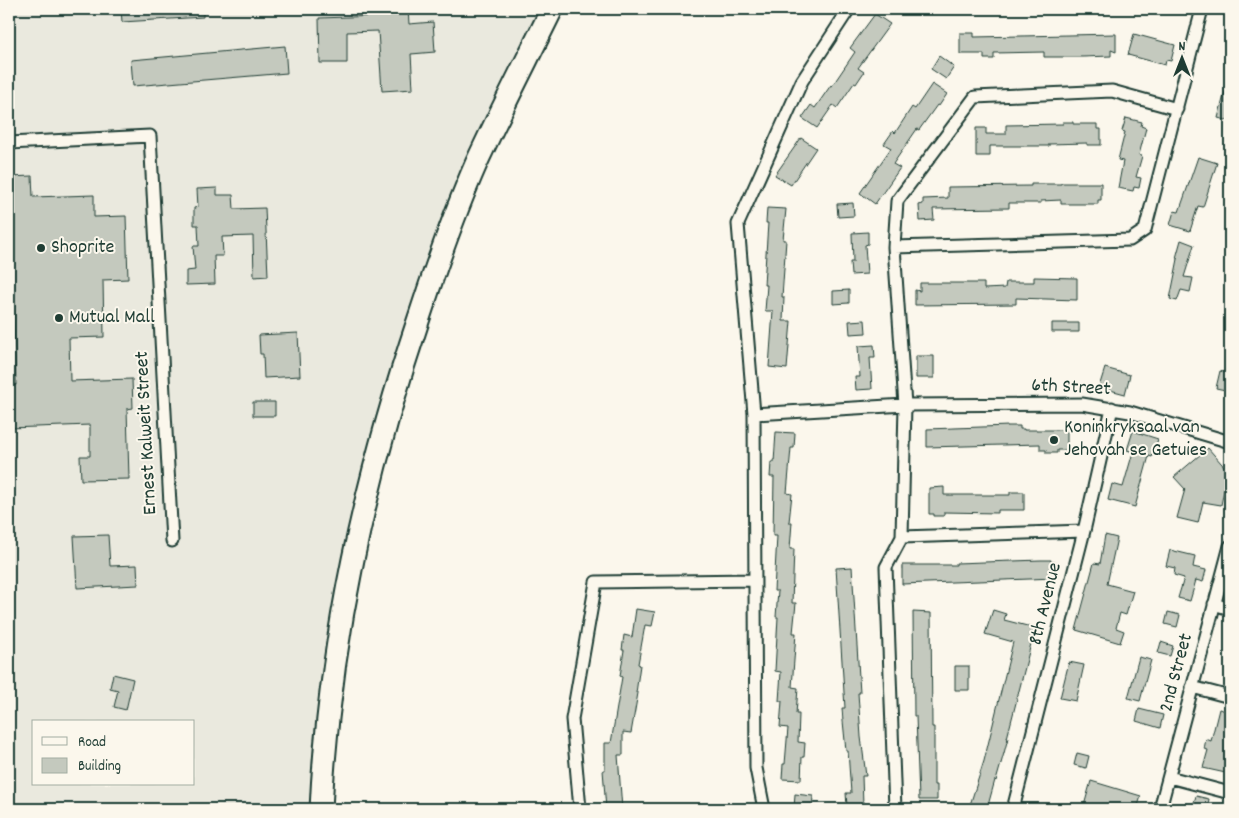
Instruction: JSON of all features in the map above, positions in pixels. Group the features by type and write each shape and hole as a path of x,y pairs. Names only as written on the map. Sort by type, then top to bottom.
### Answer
{"highway":[{"path":"322,809 326,731 339,629 361,519 384,432 405,359 453,220 476,164 552,9"}],"street":[{"path":"764,809 756,768 754,414 738,224 802,81 849,9"},
{"path":"894,247 1130,240 1145,230 1202,9"},
{"path":"895,809 886,566 902,537 905,405 894,247 897,201 975,97 1112,91 1177,109"},
{"name":"Ernest Kalweit Street","path":"9,143 150,136 172,541"},
{"name":"6th Street","path":"754,414 905,405 1082,404 1130,412 1230,442"},
{"name":"8th Avenue","path":"1013,809 1084,531 1112,408"},
{"path":"902,537 1084,531"},
{"name":"2nd Street","path":"1160,809 1230,546"},
{"path":"580,809 572,719 596,582 755,580"},
{"path":"1214,604 1230,609"},
{"path":"1192,687 1230,697"},
{"path":"1169,777 1230,793"}],"shaded area":[{"path":"9,9 552,9 476,164 361,519 321,809 9,809"}],"building":[{"path":"121,9 203,9 203,17 122,22"},
{"path":"408,9 409,24 433,22 435,52 411,54 413,89 382,91 378,31 347,32 347,63 320,63 319,18 377,16 377,11"},
{"path":"875,14 890,24 858,68 864,72 856,84 854,83 837,108 833,105 817,128 802,118 811,105 815,108 832,86 855,52 850,48"},
{"path":"960,33 974,33 974,37 1116,34 1116,52 1111,50 1111,56 1083,57 1044,57 1044,52 994,53 994,59 984,59 984,54 960,54"},
{"path":"1134,34 1175,45 1171,61 1166,60 1165,65 1128,55"},
{"path":"285,46 287,73 133,86 131,60"},
{"path":"939,56 954,67 946,79 931,69"},
{"path":"932,84 947,94 919,130 917,129 893,164 900,168 875,204 860,193 891,148 884,144 893,131 895,133 912,107 915,109"},
{"path":"1227,84 1230,84 1230,121 1218,118"},
{"path":"1126,118 1142,122 1141,126 1146,128 1139,155 1142,156 1136,177 1141,178 1139,188 1134,187 1133,191 1118,188 1123,161 1118,160 1125,132 1122,131"},
{"path":"1063,122 1097,124 1097,129 1101,129 1101,145 1087,145 1087,143 1049,144 1049,146 990,146 990,156 976,156 976,128 986,128 986,134 1006,134 1006,125 1063,124"},
{"path":"801,138 816,148 791,185 775,175"},
{"path":"1198,157 1217,163 1203,207 1198,206 1190,231 1170,225 1174,211 1179,212"},
{"name":"Mutual Mall","path":"32,176 33,197 94,195 94,217 126,216 128,279 103,280 104,337 69,338 70,381 132,379 133,408 127,409 129,479 81,480 80,456 90,456 90,425 9,428 9,385 16,385 13,284 9,284 9,177"},
{"path":"1101,183 1101,200 1098,200 1098,204 1061,204 1061,200 1041,201 1041,203 1009,203 1009,208 933,209 934,220 920,221 919,205 923,204 923,199 948,198 948,187 1031,186 1031,184"},
{"path":"217,188 217,195 233,195 234,209 265,208 268,276 254,277 253,236 222,237 223,256 214,256 215,284 186,285 186,271 195,270 193,246 199,246 198,225 194,225 194,208 198,207 197,189"},
{"path":"853,203 854,216 838,217 837,204"},
{"path":"767,208 786,209 783,240 786,240 782,297 784,297 783,321 791,321 787,369 769,367 773,311 765,311 767,285 764,285 768,223 766,223"},
{"path":"868,232 868,244 865,245 867,274 851,275 850,262 853,262 852,233"},
{"path":"1181,240 1194,245 1184,277 1193,278 1190,292 1181,290 1177,301 1170,299 1178,259 1176,258"},
{"path":"1034,277 1077,278 1077,300 1016,298 1016,304 915,305 915,290 920,291 920,283 984,283 984,289 1005,288 1006,282 1034,282"},
{"path":"849,290 849,303 833,304 833,291"},
{"path":"865,320 866,333 850,334 849,321"},
{"path":"1052,323 1079,323 1079,332 1052,332"},
{"path":"298,333 300,376 264,378 263,354 260,354 259,335"},
{"path":"874,345 875,358 870,358 872,389 856,390 855,377 860,377 858,346"},
{"path":"916,356 934,356 934,378 916,378"},
{"path":"1105,368 1130,375 1125,394 1099,387"},
{"path":"1220,371 1230,374 1230,391 1216,388"},
{"path":"253,402 275,402 275,416 253,416"},
{"path":"1020,426 1020,429 1024,430 1067,430 1067,450 1057,450 1057,453 1046,453 1046,450 1040,450 1040,444 927,447 927,429"},
{"path":"1133,431 1158,439 1152,457 1149,456 1135,507 1108,500 1112,484 1123,487 1133,452 1127,450"},
{"path":"776,432 795,433 794,448 791,448 787,493 792,494 789,522 792,522 790,549 794,549 792,603 796,603 793,633 796,633 792,687 798,688 796,714 799,714 798,742 805,743 801,780 782,779 788,728 780,727 782,701 779,701 781,672 775,671 778,617 776,617 778,591 774,591 777,536 773,536 774,477 770,477 771,462 774,462"},
{"path":"1208,448 1228,471 1221,505 1203,502 1198,523 1177,518 1185,489 1174,477"},
{"path":"944,487 944,495 1010,495 1010,492 1024,492 1024,510 998,510 998,513 944,512 944,516 929,514 929,488"},
{"path":"108,535 110,566 137,565 138,585 77,588 74,536"},
{"path":"1105,535 1117,538 1107,584 1133,591 1126,615 1120,613 1116,628 1124,631 1120,643 1076,630 1094,563 1100,564"},
{"path":"1170,550 1195,556 1193,567 1206,570 1203,582 1196,580 1190,601 1178,598 1184,578 1174,575 1175,568 1166,566"},
{"path":"1051,560 1051,562 1055,562 1055,578 902,584 902,565 956,565 956,563"},
{"path":"852,567 860,693 858,693 866,776 862,776 863,805 847,806 846,793 851,793 842,708 845,708 836,568"},
{"path":"636,609 655,612 652,626 645,625 638,664 640,665 636,693 638,693 631,733 623,732 623,755 618,755 622,809 606,809 603,770 605,770 605,743 611,743 622,677 620,676 624,635 632,637"},
{"path":"993,610 1006,614 1004,620 1035,628 1004,753 987,809 985,809 970,805 984,761 1013,642 985,634"},
{"path":"913,612 931,613 932,727 934,727 934,785 937,785 937,800 919,800 916,716 914,716"},
{"path":"1168,612 1180,615 1177,627 1165,624"},
{"path":"1161,642 1173,646 1170,656 1158,653"},
{"path":"1139,657 1151,660 1140,701 1128,698"},
{"path":"1069,662 1084,665 1076,701 1060,698"},
{"path":"955,666 969,666 969,690 955,690"},
{"path":"113,674 133,679 126,710 114,707 118,690 110,688"},
{"path":"1139,709 1163,715 1160,728 1136,721"},
{"path":"1219,709 1230,712 1230,774 1203,768 1208,750 1204,749 1206,739 1211,741"},
{"path":"1077,753 1089,756 1086,768 1074,765"},
{"path":"1091,781 1141,796 1137,809 1083,809"},
{"path":"795,794 813,796 812,809 794,809"},
{"path":"1196,796 1209,799 1207,809 1192,809"}],"place":[{"name":"Shoprite","path":"41,248"},
{"name":"Mutual Mall","path":"59,318"},
{"name":"Koninkryksaal van Jehovah se Getuies","path":"1054,440"}]}
